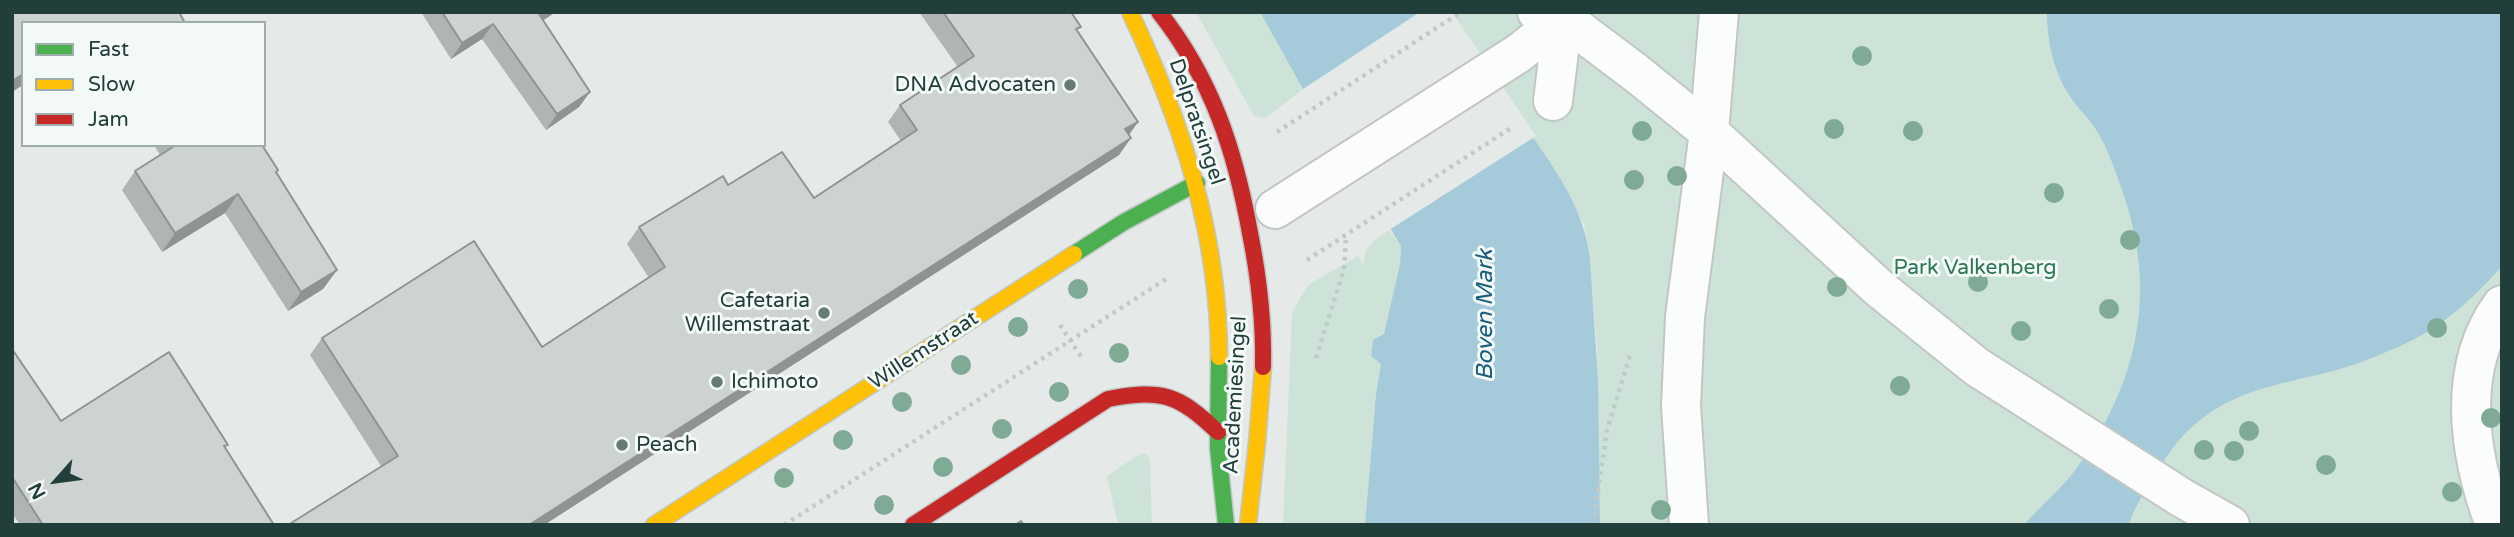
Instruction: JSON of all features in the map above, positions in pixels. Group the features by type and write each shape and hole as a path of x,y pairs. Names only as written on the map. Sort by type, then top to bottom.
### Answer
{"street":[{"name":"Delpratsingel","path":"1130,12 1157,68 1197,183 1211,249"},
{"name":"Delpratsingel","path":"1159,12 1202,76 1222,120 1234,160 1262,217"},
{"path":"1689,525 1681,406 1688,261 1709,132 1719,12"},
{"path":"1262,217 1519,53 1554,14"},
{"path":"1554,14 1636,73 1709,132 1880,289 1977,367 2182,498 2230,525"},
{"path":"1553,101 1554,14"},
{"name":"Willemstraat","path":"654,525 1124,222 1197,183"},
{"name":"Academiesingel","path":"1248,525 1263,373 1262,217"},
{"name":"Academiesingel","path":"1211,249 1218,316 1219,466 1226,525"},
{"path":"2495,525 2475,459 2470,415 2478,352 2502,305"},
{"path":"913,525 1108,399 1137,393 1174,398 1189,405 1218,432"}],"path":[{"path":"1289,124 1461,12"},
{"path":"1306,260 1553,101"},
{"path":"1313,370 1344,269 1346,234"},
{"path":"784,525 1175,273"},
{"path":"1593,525 1599,475"}],"green space":[{"path":"1196,12 1260,12 1303,89 1267,117 1254,116"},
{"name":"Park Valkenberg","path":"1447,12 2502,12 2502,525 1600,525 1597,346 1590,259 1584,225 1558,174"},
{"path":"1389,230 1401,246 1400,264 1384,334 1373,341 1371,356 1381,364 1365,525 1283,525 1292,312 1308,285 1358,256 1364,267 1367,249"},
{"path":"1146,453 1150,459 1152,525 1118,525 1107,476 1140,454"}],"water":[{"name":"Boven Mark","path":"1260,12 1447,12 1544,153 1573,203 1587,239 1598,378 1600,525 1365,525 1381,364 1371,356 1373,340 1384,334 1400,264 1401,246 1303,89"},
{"path":"2047,12 2502,12 2502,266 2454,312 2413,340 2349,366 2247,394 2215,409 2193,426 2170,451 2141,498 2129,525 2024,525 2075,471 2101,430 2129,364 2137,331 2140,297 2139,262 2133,226 2122,190 2101,138 2071,98 2060,78 2050,46"}],"pier":[{"path":"1420,12 1452,12 1536,136 1386,232 1300,91"}],"building":[{"path":"12,12 179,12 184,21 21,21 21,75 12,81"},
{"path":"442,12 542,12 539,14 590,92 557,114 493,24 462,43"},
{"path":"943,12 1071,12 1081,27 1076,29 1138,122 1125,129 1131,138 529,525 288,525 398,456 322,338 474,241 542,347 665,267 639,227 723,176 728,185 782,152 814,198 917,130 900,105 974,56"},
{"path":"173,147 263,147 337,270 301,292 238,194 175,233 135,171"},
{"path":"12,349 61,421 169,352 228,445 224,446 274,525 43,525 12,477"}],"traffic: fast":[{"path":"1074,254 1124,222 1197,183"},
{"path":"1219,357 1218,448 1226,525"}],"traffic: slow":[{"path":"1130,12 1166,95 1194,180 1212,267 1219,357"},
{"path":"654,525 1074,254"},
{"path":"1248,525 1263,367"}],"traffic: jam":[{"path":"1159,12 1178,37 1207,89 1229,144 1244,202 1256,266 1262,316 1263,367"},
{"path":"913,525 1108,399 1142,395 1168,398 1192,409 1218,432"}],"place":[{"name":"DNA Advocaten","path":"1070,85"},
{"name":"Cafetaria Willemstraat","path":"824,313"},
{"name":"Ichimoto","path":"717,382"},
{"name":"Peach","path":"622,445"}]}
